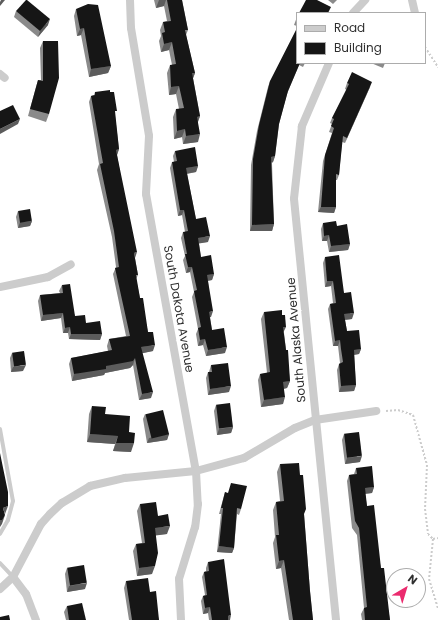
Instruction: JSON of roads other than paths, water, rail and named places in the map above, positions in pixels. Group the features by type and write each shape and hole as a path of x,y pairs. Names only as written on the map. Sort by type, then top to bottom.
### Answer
{"street":[{"name":"South Dakota Avenue","path":"130,0 131,28 149,136 146,194 196,471 198,504 195,527 179,579 181,620"},
{"path":"354,12 365,0"},
{"path":"412,0 415,12"},
{"name":"South Alaska Avenue","path":"329,64 302,126 294,199 336,620"},
{"path":"0,288 48,276 71,264"},
{"path":"0,589 13,577 41,524 62,502 77,492 105,481 196,471 244,458 295,428 315,420 376,411"},
{"path":"13,577 26,594 36,620"}],"lane":[{"path":"0,429 13,501 8,520 0,534"},
{"path":"0,563 13,577"}]}
